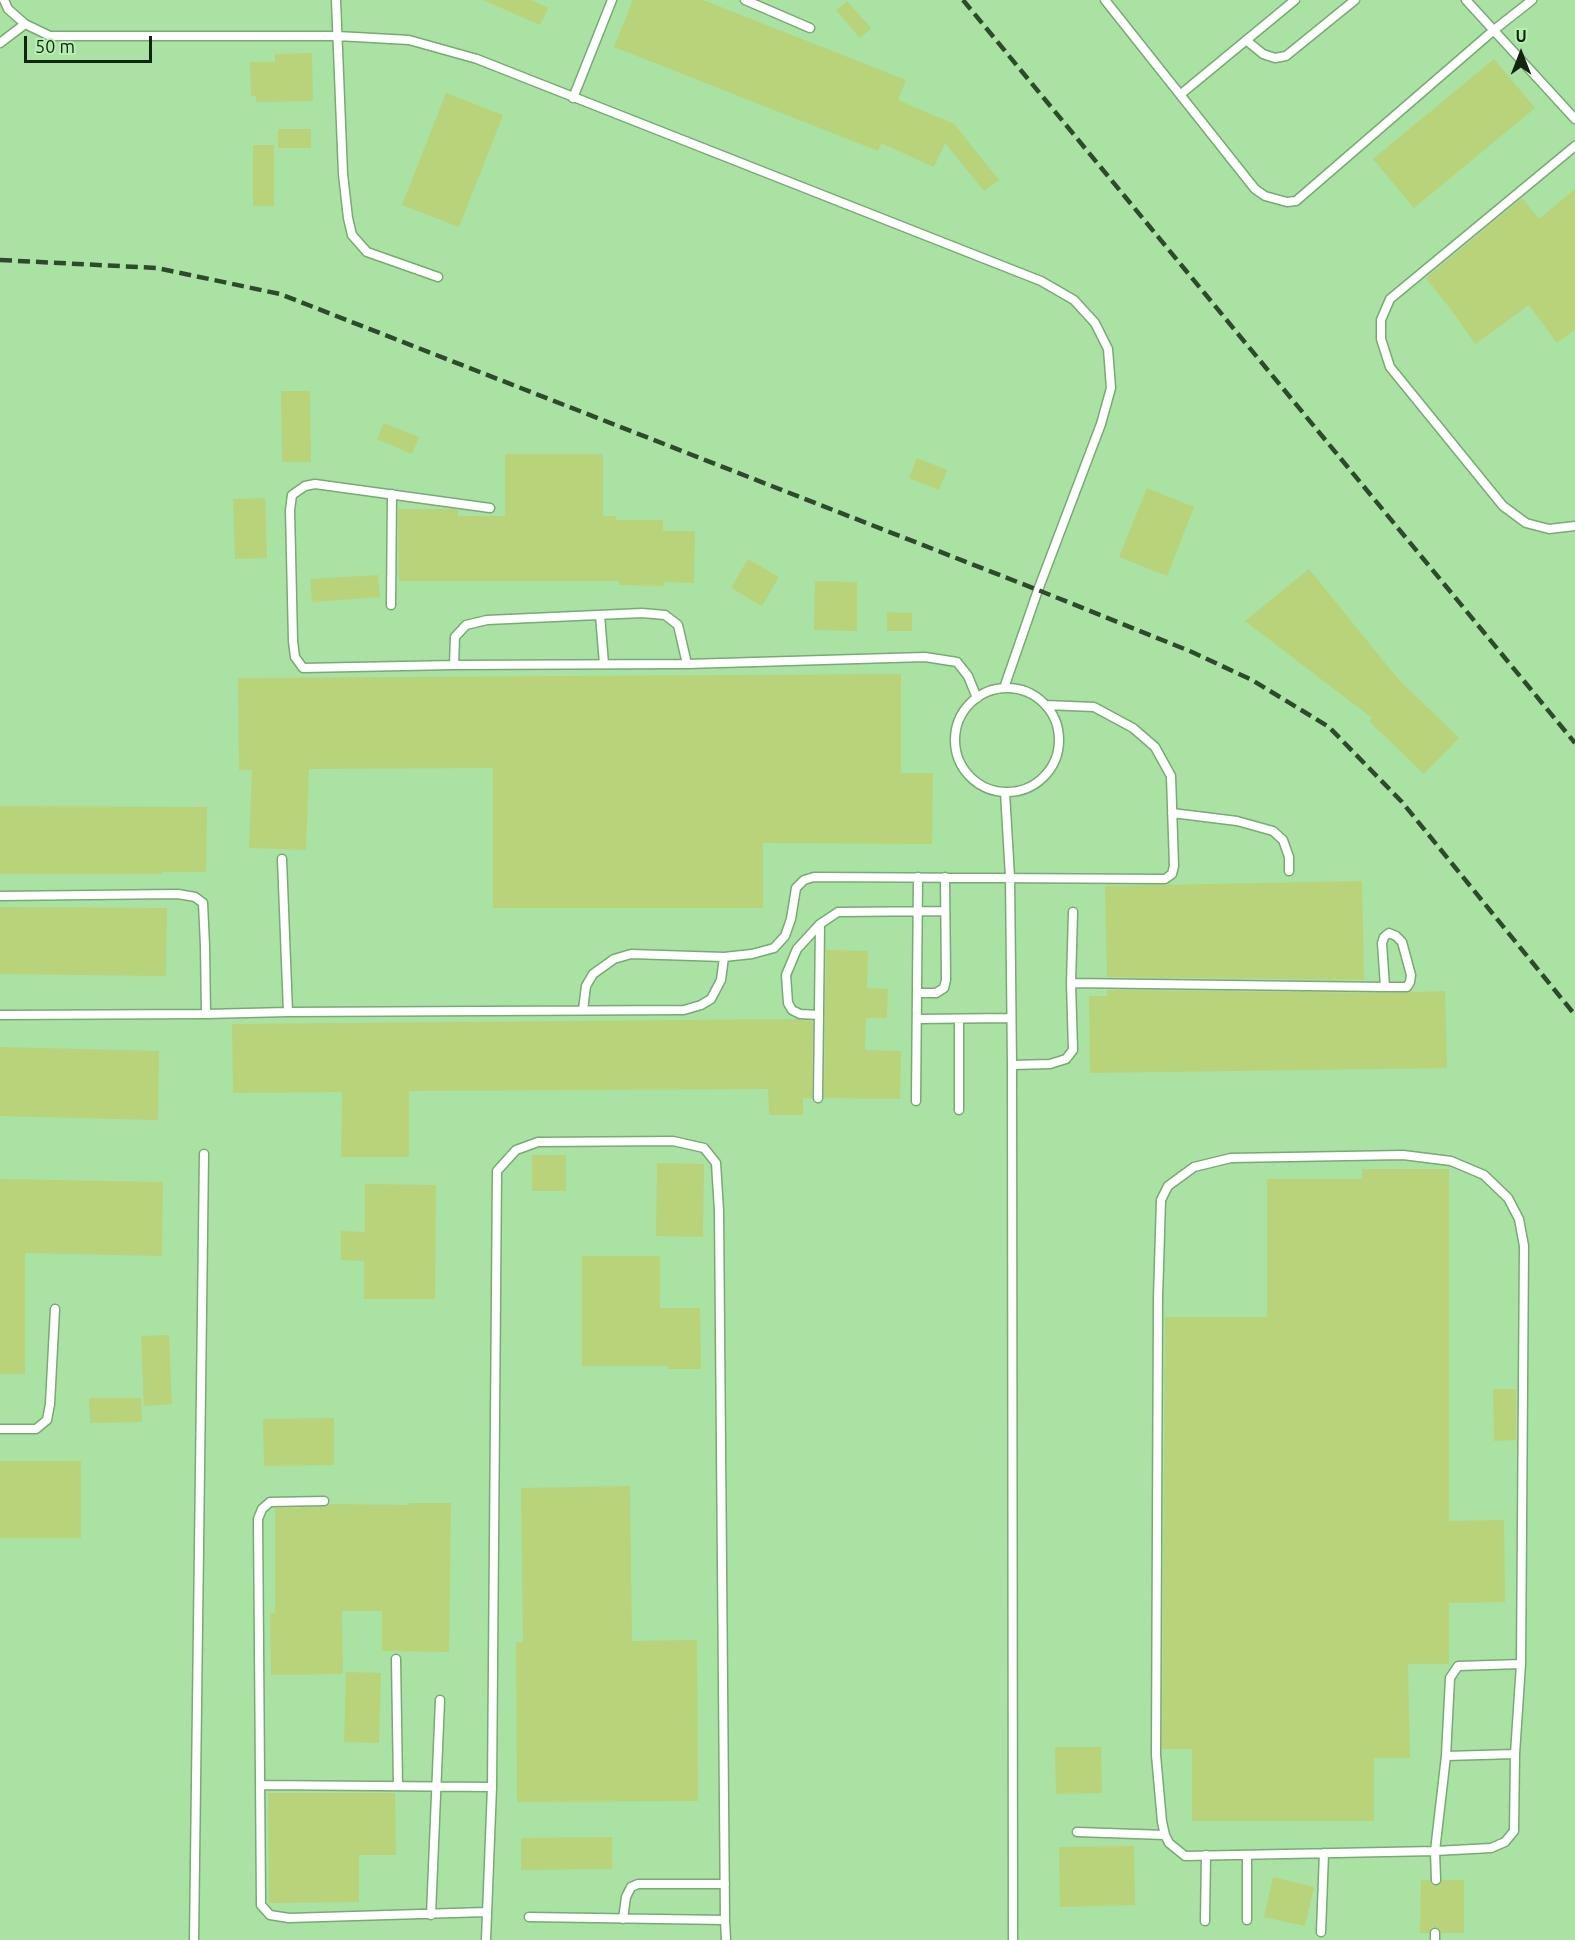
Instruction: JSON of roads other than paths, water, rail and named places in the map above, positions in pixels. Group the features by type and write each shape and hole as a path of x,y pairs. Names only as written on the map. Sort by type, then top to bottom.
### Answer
{"lane":[{"path":"4,0 8,9 25,24 50,36 337,36 409,40 477,59 1041,280 1074,300 1095,322 1108,349 1112,388 1101,424 1038,590 1004,688"},
{"path":"336,0 343,174 352,235 367,252 438,277"},
{"path":"573,98 612,0"},
{"path":"745,0 810,28"},
{"path":"1106,0 1256,189 1276,200 1296,201 1494,30 1532,0"},
{"path":"1181,94 1295,0"},
{"path":"1246,40 1263,54 1275,58 1286,56 1355,0"},
{"path":"1466,0 1575,119"},
{"path":"0,43 25,24"},
{"path":"1575,146 1390,299 1381,320 1381,339 1390,367 1503,506 1526,523 1549,530 1575,526"},
{"path":"490,508 315,484 305,486 292,495 290,510 295,657 303,668 454,664 687,664 925,657 957,662 968,676 976,698"},
{"path":"391,605 392,494"},
{"path":"454,664 455,638 466,625 487,620 642,613 665,615 678,625 687,664"},
{"path":"600,615 604,664"},
{"path":"1004,688 1022,690 1035,696 1046,705 1055,719 1059,736 1058,753 1050,769 1038,782 1023,789 1005,792 990,789 975,781 964,770 957,755 955,739 958,723 965,709 976,698 1004,688"},
{"path":"583,1010 586,986 593,974 614,959 631,954 724,957 752,954 774,948 785,936 791,919 796,888 804,880 814,877 1165,879 1172,874 1174,866 1171,776 1155,747 1133,728 1094,707 1046,705"},
{"path":"1005,792 1010,877 1012,1065 1013,1940"},
{"path":"1172,813 1237,821 1273,831 1283,840 1289,857 1289,871"},
{"path":"282,859 288,1012"},
{"path":"917,993 936,993 944,988 946,980 945,877"},
{"path":"916,1101 918,878"},
{"path":"0,896 178,894 195,897 203,903 206,1014"},
{"path":"819,1015 800,1014 792,1010 788,1003 786,975 797,949 820,924 838,912 945,911"},
{"path":"1012,1065 1050,1064 1066,1059 1072,1050 1073,912"},
{"path":"818,1098 820,924"},
{"path":"1071,983 1385,987 1407,987 1411,975 1402,942 1389,933 1384,937 1383,944 1385,987"},
{"path":"0,1015 684,1010 711,999 721,980 724,957"},
{"path":"917,1019 1011,1018"},
{"path":"959,1019 959,1110"},
{"path":"486,1940 492,1787 498,1171 516,1150 538,1142 672,1141 704,1148 716,1163 719,1211 726,1940"},
{"path":"194,1940 204,1154"},
{"path":"1403,1155 1451,1161 1484,1175 1508,1198 1519,1219 1524,1246 1521,1664 1515,1754 1514,1831 1505,1842 1491,1848 1435,1851 1185,1856 1168,1843 1165,1835 1156,1755 1158,1298 1161,1200 1168,1186 1194,1167 1231,1158 1403,1155"},
{"path":"0,1429 36,1429 47,1420 50,1404 55,1309"},
{"path":"324,1501 270,1502 262,1509 258,1519 261,1905 270,1915 290,1918 486,1912"},
{"path":"396,1659 398,1786"},
{"path":"1436,1880 1435,1851 1446,1756 1450,1678 1458,1666 1521,1664"},
{"path":"431,1915 440,1700"},
{"path":"1446,1756 1515,1754"},
{"path":"260,1785 492,1787"},
{"path":"1077,1832 1165,1835"},
{"path":"1321,1932 1324,1853"},
{"path":"1247,1854 1247,1920"},
{"path":"1205,1921 1206,1855"},
{"path":"623,1918 626,1897 631,1887 638,1884 725,1884"},
{"path":"529,1917 725,1920"}],"railway":[{"path":"963,0 1575,743"},
{"path":"0,260 157,268 280,294 1038,590 1192,652 1252,680 1329,727 1402,802 1575,1015"}]}
